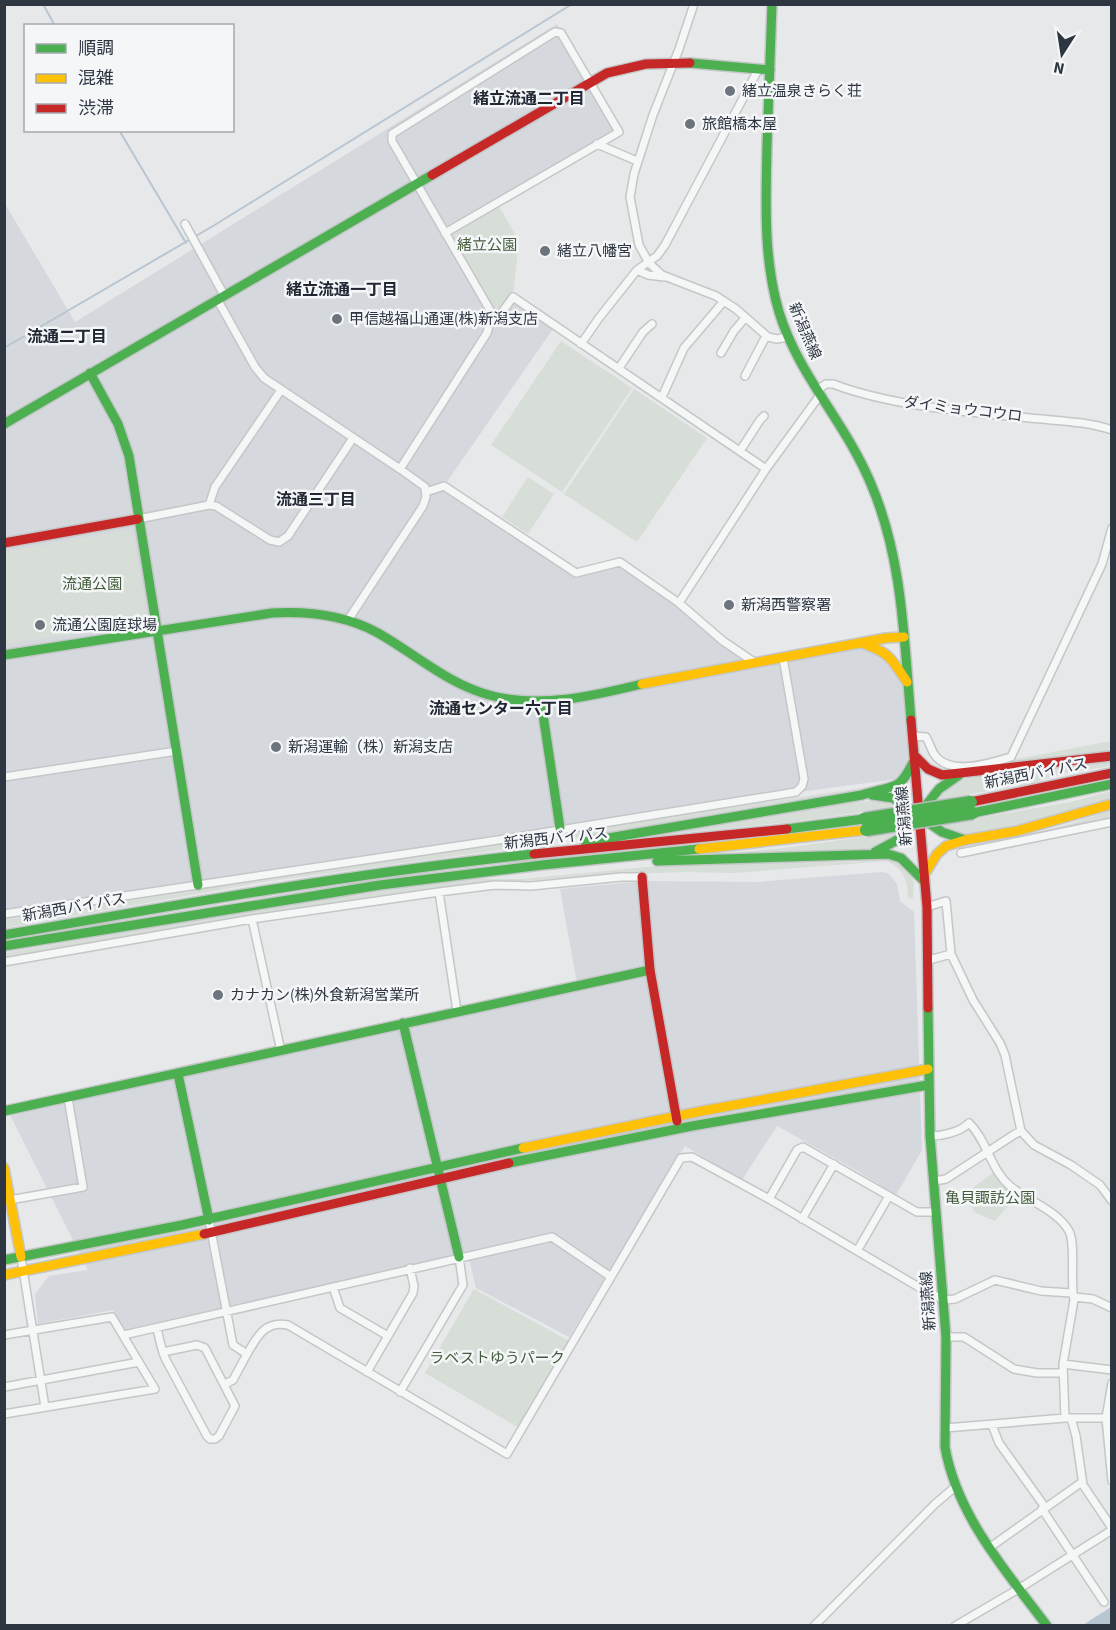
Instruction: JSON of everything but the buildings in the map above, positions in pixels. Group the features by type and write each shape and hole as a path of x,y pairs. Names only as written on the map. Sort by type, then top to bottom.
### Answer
{"main road":[{"name":"新潟燕線","path":"772,4 764,70 765,219 770,270 778,310 788,337 818,392 862,463 880,505 898,576 927,907 928,1084 946,1336 945,1428 948,1464 955,1487 966,1510 989,1548 1047,1626"},
{"path":"4,424 607,73 632,65 673,63 764,70"},
{"path":"90,373 126,445 198,885"},
{"path":"4,543 138,519"},
{"path":"4,655 289,612 320,614 348,620 378,633 458,684 504,698 541,701 904,637"},
{"path":"862,643 882,650 891,657 907,682"},
{"path":"541,701 560,828"},
{"path":"500,864 610,838 862,795 877,789 897,786 904,778 914,758 934,773 942,775 1112,756"},
{"name":"新潟西バイパス","path":"972,807 1112,773"},
{"path":"872,853 898,841 938,789 963,774"},
{"name":"新潟西バイパス","path":"4,946 500,864 733,835 865,824 1112,784"},
{"path":"862,795 893,798 942,832 965,840"},
{"path":"500,864 724,858 792,859 872,853 895,855 924,878 941,850 965,840 1017,831 1112,804"},
{"name":"新潟西バイパス","path":"4,935 251,892 366,875 500,864"},
{"path":"642,877 650,970 677,1123"},
{"path":"4,1111 650,970"},
{"path":"403,1023 459,1257"},
{"path":"4,1260 438,1174 928,1070"},
{"path":"178,1074 209,1220"},
{"path":"677,1123 928,1084"},
{"path":"4,1168 8,1200 21,1257"},
{"path":"4,1275 212,1234 438,1174"}],"street":[{"path":"694,4 637,161 630,197 639,245 649,263 669,278 724,301 766,336 777,339 788,337"},
{"path":"400,469 487,333 491,318 490,310 445,233 418,184 392,141 392,134 555,32 563,35 619,132 445,233"},
{"path":"581,344 637,270 649,263 665,245 764,70"},
{"path":"597,144 637,161"},
{"path":"185,226 196,243 255,367 264,378 400,469 421,484 426,492 423,506 348,620"},
{"path":"637,270 648,276 669,278"},
{"path":"491,318 500,315 513,297 766,469"},
{"path":"662,397 684,348 724,301"},
{"path":"721,353 745,318"},
{"path":"619,368 643,332 652,324"},
{"path":"745,376 766,336"},
{"name":"ダイミョウコウロ","path":"818,392 826,384 833,384 876,398 1005,416 1081,423 1112,430"},
{"path":"209,505 215,487 281,390"},
{"path":"679,603 818,392"},
{"path":"740,451 764,416"},
{"path":"138,519 209,505 222,508 270,540 279,542 284,540 353,438"},
{"path":"426,492 444,486 576,573 620,562 679,603 723,641 754,662"},
{"path":"912,736 926,737 934,755 939,760 957,767 994,762 1011,757 1102,564 1112,528"},
{"path":"4,914 792,793 800,789 804,778 783,658"},
{"path":"4,777 177,751"},
{"path":"961,853 1112,822"},
{"path":"4,962 252,920 439,892 495,885 531,886 642,877"},
{"path":"439,892 458,1011"},
{"path":"927,907 946,901 951,954 973,1000 1005,1055 1021,1131 1034,1145 1071,1165 1100,1185 1112,1201"},
{"path":"252,920 281,1051"},
{"path":"929,960 951,954"},
{"path":"8,1200 82,1187 68,1098"},
{"path":"930,1136 943,1136 969,1123 1010,1186 1058,1219 1069,1230 1073,1295 1071,1322 1063,1364 1068,1418 1076,1436 1082,1482 1112,1529 1020,1588 955,1626"},
{"path":"934,1181 946,1179 1021,1131"},
{"path":"769,1199 800,1148 807,1148 920,1213 936,1212"},
{"path":"225,1384 233,1380 261,1332 267,1326 281,1323 507,1454 681,1158 692,1157 944,1300 956,1299 995,1280 1041,1291 1093,1299 1112,1308"},
{"path":"802,1219 834,1164"},
{"path":"857,1251 889,1196"},
{"path":"209,1220 233,1346 247,1354"},
{"path":"124,1335 552,1237 611,1277"},
{"path":"21,1257 45,1407"},
{"path":"400,1392 463,1285 459,1257"},
{"path":"367,1372 414,1289 410,1268"},
{"path":"333,1287 340,1308 388,1336"},
{"path":"4,1335 112,1317 155,1389 4,1414"},
{"path":"157,1328 163,1352 207,1436 215,1439 235,1410 234,1401 202,1345 163,1352"},
{"path":"946,1336 964,1337 1014,1369 1037,1373 1063,1373"},
{"path":"4,1387 139,1362"},
{"path":"1063,1364 1112,1370"},
{"path":"1112,1383 1109,1418 1112,1481"},
{"path":"945,1428 1068,1418 1109,1418"},
{"path":"992,1425 999,1443 1104,1602"},
{"path":"989,1548 1082,1482"},
{"path":"814,1626 935,1504 955,1487"}],"shaded area":[{"path":"557,24 590,86 619,132 445,233 513,297 555,326 444,486 576,573 620,562 754,662 862,643 902,666 912,736 904,778 792,793 5,914 4,202 75,322"},
{"path":"883,872 889,874 897,884 900,901 914,912 922,1150 896,1195 777,1126 742,1180 685,1146 569,1337 476,1288 469,1259 128,1335 113,1310 38,1324 35,1294 49,1276 88,1270 9,1113 578,988 560,889 646,881 757,882"},
{"path":"1111,1607 1110,1625 1083,1625"}],"green space":[{"name":"緒立公園","path":"497,203 519,241 513,297 500,315 491,318 446,232"},
{"path":"561,341 632,388 562,492 491,445"},
{"path":"634,389 707,438 637,542 564,494"},
{"path":"528,477 554,494 528,534 502,517"},
{"name":"流通公園","path":"125,530 134,537 146,612 138,624 5,644 5,552"},
{"path":"1111,741 1111,751 959,770"},
{"path":"1111,760 1111,766 1064,773 1032,783 932,801 953,782 973,777"},
{"path":"893,783 535,845 264,882 5,928 5,918"},
{"path":"1111,791 1111,800 1051,819 964,835 938,825 1071,802"},
{"path":"880,800 899,807 798,821 662,835 831,805"},
{"path":"1111,810 1111,818 986,845 1070,824"},
{"path":"905,831 885,847 855,851 708,855 784,848"},
{"path":"887,859 907,865 914,883 913,899 908,898 906,880 903,875 897,867 886,861 735,873 631,874 490,883 217,920 5,958 5,953 316,900 474,879 522,879 647,867 853,862"},
{"name":"亀貝諏訪公園","path":"997,1170 1019,1193 995,1221 976,1213 963,1195"},
{"name":"ラベストゆうパーク","path":"474,1289 571,1342 519,1428 425,1373"}],"waterway":[{"path":"43,4 54,24"},
{"path":"4,348 213,226 572,4"},
{"path":"120,132 186,243"}],"traffic: fast":[{"path":"772,4 766,208 768,250 774,292 787,335 861,462 882,512 896,571 904,630 911,720"},
{"path":"690,63 770,70"},
{"path":"4,424 432,175"},
{"path":"90,373 118,424 129,456 198,885"},
{"path":"4,655 272,613 300,613 353,622 392,641 460,684 489,695 508,699 527,701 566,699 642,684"},
{"path":"541,701 560,828"},
{"path":"585,842 862,795 899,783 914,761"},
{"path":"875,852 899,839 939,789 959,775"},
{"path":"973,813 1112,784"},
{"path":"872,795 893,798 942,832 965,840"},
{"path":"864,819 971,802"},
{"path":"866,830 973,813"},
{"path":"787,829 864,819"},
{"path":"4,946 380,885 699,849"},
{"path":"4,935 334,880 534,854"},
{"path":"657,861 888,854 901,858 924,881"},
{"path":"4,1111 650,970"},
{"path":"928,1008 930,1136 946,1337 945,1447 960,1496 985,1542 1047,1626"},
{"path":"403,1023 459,1257"},
{"path":"178,1074 209,1220"},
{"path":"509,1163 692,1126 928,1085"},
{"path":"4,1260 182,1225 523,1148"}],"traffic: slow":[{"path":"642,684 886,638 904,637"},
{"path":"862,643 889,657 907,682"},
{"path":"924,875 937,854 946,846 965,840 1017,831 1112,804"},
{"path":"699,849 866,830"},
{"path":"523,1148 702,1111 928,1069"},
{"path":"4,1168 21,1257"},
{"path":"4,1275 204,1234"}],"traffic: jam":[{"path":"432,175 607,73 646,64 690,63"},
{"path":"4,543 138,519"},
{"path":"911,720 927,907 928,1008"},
{"path":"914,755 928,769 942,775 1112,756"},
{"path":"971,802 1112,773"},
{"path":"534,854 787,829"},
{"path":"642,877 650,970 677,1121"},
{"path":"204,1234 509,1163"}],"place":[{"name":"緒立温泉きらく荘","path":"730,91"},
{"name":"旅館橋本屋","path":"690,124"},
{"name":"緒立八幡宮","path":"545,251"},
{"name":"甲信越福山通運(株)新潟支店","path":"337,319"},
{"name":"新潟西警察署","path":"729,605"},
{"name":"流通公園庭球場","path":"40,625"},
{"name":"新潟運輸（株）新潟支店","path":"276,747"},
{"name":"カナカン(株)外食新潟営業所","path":"218,995"}],"district":[{"name":"緒立流通二丁目","path":"529,98"},
{"name":"緒立流通一丁目","path":"342,289"},
{"name":"流通二丁目","path":"67,336"},
{"name":"流通三丁目","path":"316,499"},
{"name":"流通センター六丁目","path":"501,708"}]}
